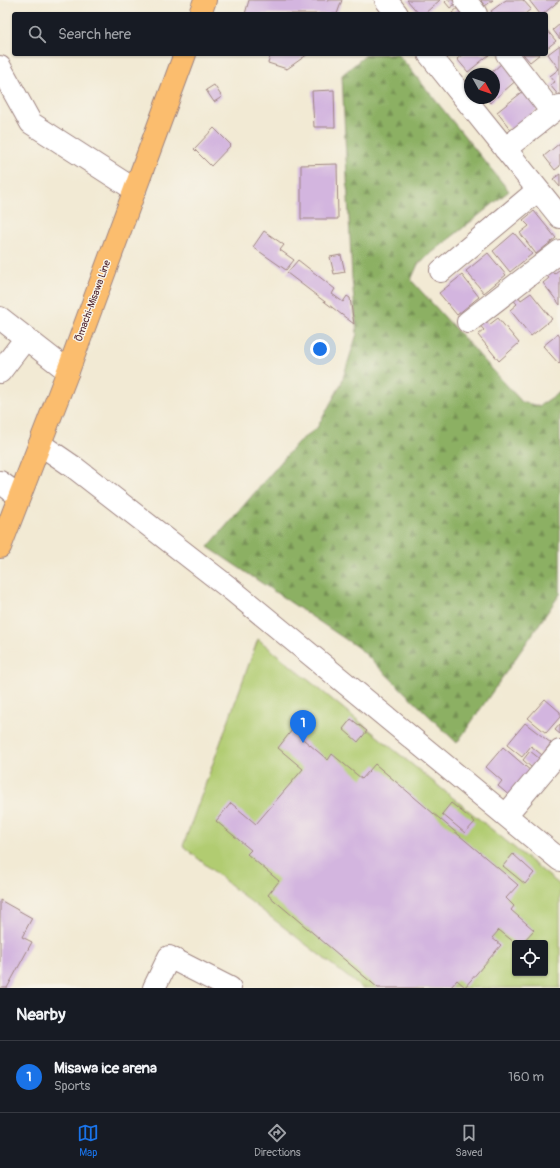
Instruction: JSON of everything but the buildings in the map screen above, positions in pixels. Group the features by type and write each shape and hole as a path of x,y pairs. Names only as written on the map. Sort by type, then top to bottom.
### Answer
{"main road":[{"path":"201,12 205,0"},
{"name":"Ōmachi-Misawa Line","path":"0,547 68,371 184,56"}],"street":[{"path":"465,0 474,12"},
{"path":"431,56 560,217"},
{"path":"505,149 556,109 509,56"},
{"path":"0,67 31,123 134,190"},
{"path":"441,271 538,190"},
{"path":"468,322 560,251"},
{"path":"0,318 68,371"},
{"path":"0,372 26,338"},
{"path":"40,444 75,468 232,590 560,860"},
{"path":"0,482 19,496"},
{"path":"506,815 560,751"},
{"path":"154,988 169,957 230,988"}],"green space":[{"path":"365,56 400,56 509,191 418,264 411,280 522,402 539,406 560,392 560,594 457,743 360,649 208,547 298,442 317,428 341,384 357,334 352,279 342,75"},
{"path":"258,639 560,885 560,988 362,988 241,894 183,846"}],"place":[{"name":"Misawa ice arena","path":"303,743"}]}
